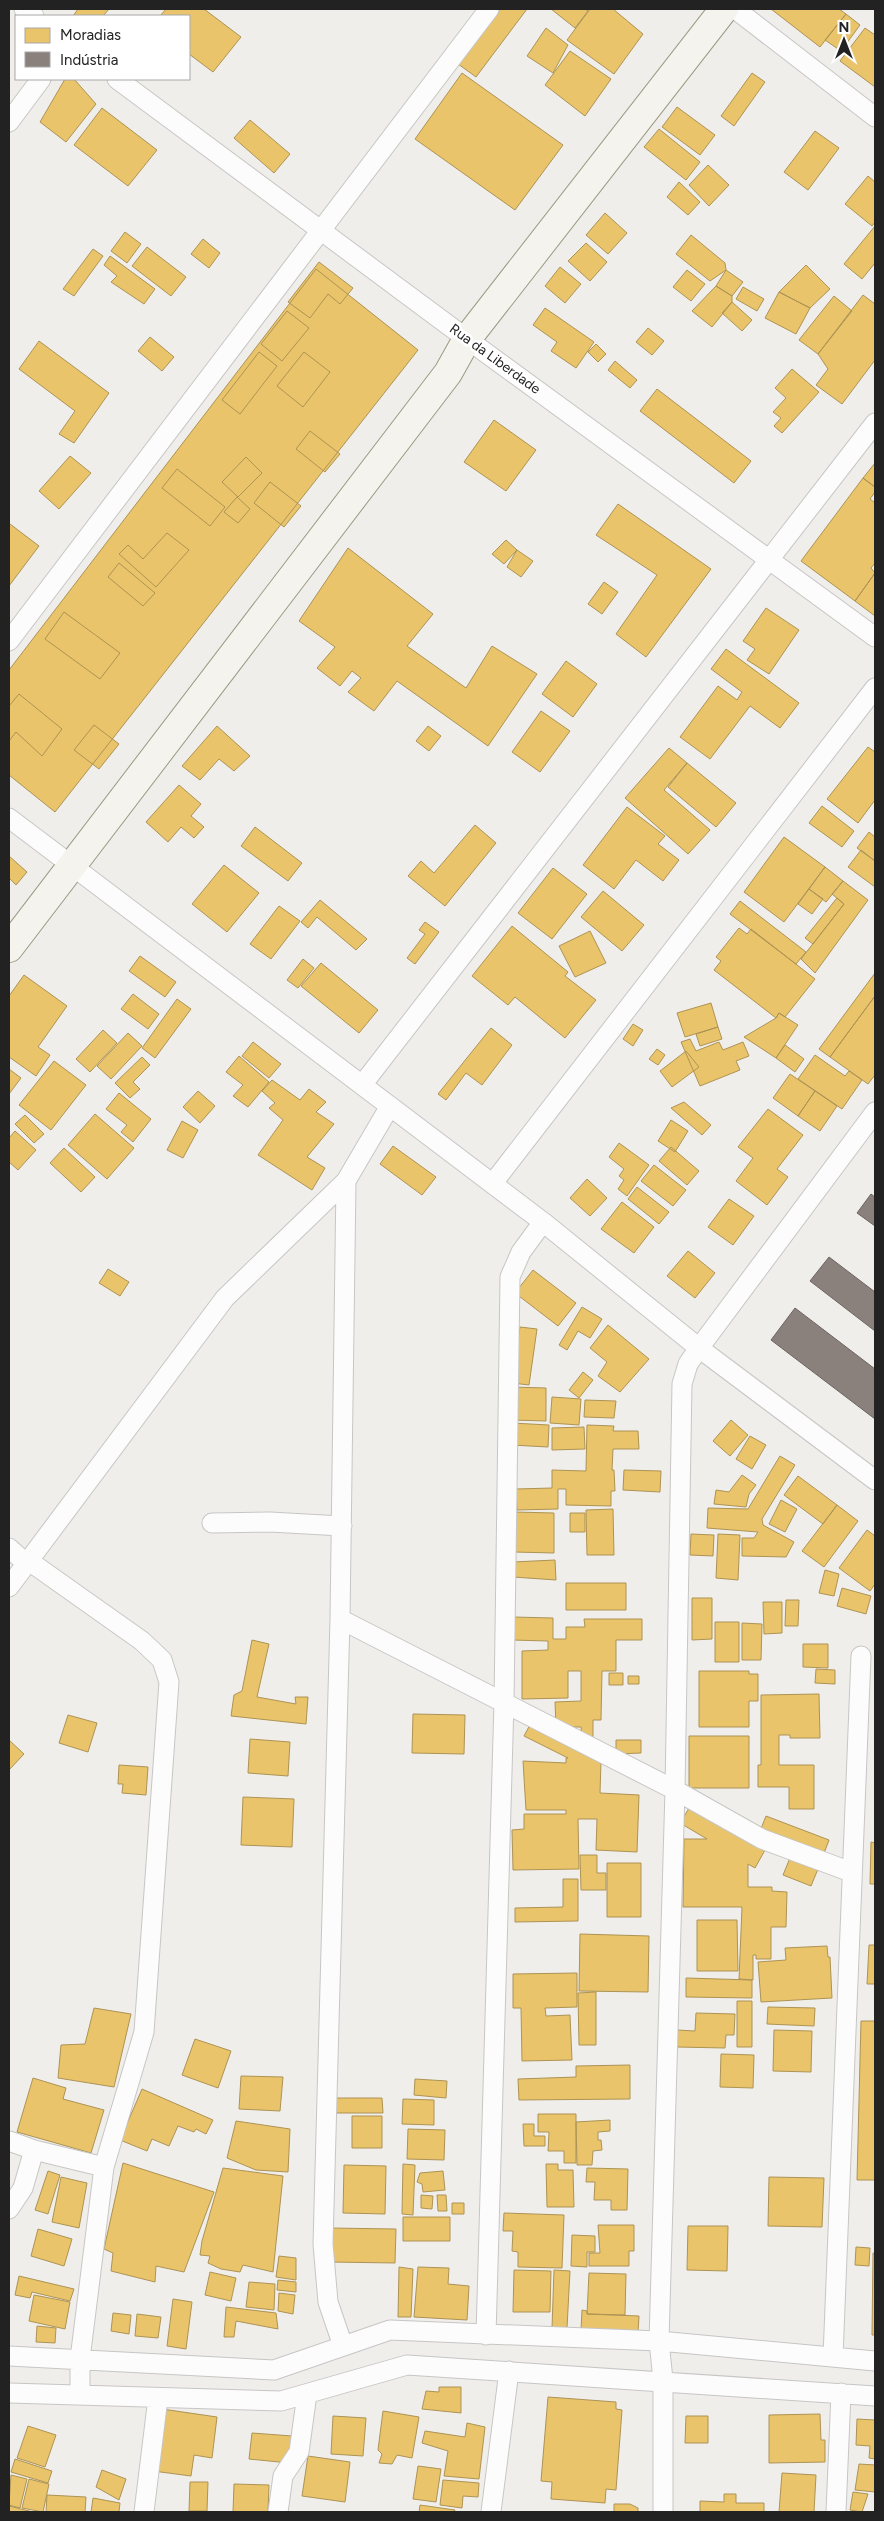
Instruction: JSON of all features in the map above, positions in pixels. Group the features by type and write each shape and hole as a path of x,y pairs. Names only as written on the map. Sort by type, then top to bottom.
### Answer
{"main road":[{"path":"9,948 448,372 467,339 724,9"}],"street":[{"path":"9,641 489,9"},
{"path":"734,9 875,117"},
{"path":"9,122 40,80"},
{"name":"Rua da Liberdade","path":"118,80 467,339 875,637"},
{"path":"362,1085 875,423"},
{"path":"493,1183 875,688"},
{"path":"9,818 493,1183 699,1348 875,1480"},
{"path":"9,1587 225,1298 346,1181 390,1106"},
{"path":"663,2512 663,2380 659,2341 675,1790 682,1384 688,1364 699,1348 875,1112"},
{"path":"343,2346 328,2302 323,2244 340,1619 346,1181"},
{"path":"486,2335 504,1702 510,1277 521,1252 543,1222"},
{"path":"212,1523 270,1522 342,1526"},
{"path":"9,1548 142,1641 162,1660 169,1682 144,2032 104,2166 80,2359 80,2395"},
{"path":"340,1619 675,1790 762,1839 851,1872"},
{"path":"833,2357 861,1656"},
{"path":"9,2141 34,2150 104,2166"},
{"path":"9,2209 23,2188 34,2150"},
{"path":"9,2356 274,2370 390,2330 659,2341 875,2360"},
{"path":"9,2393 281,2401 407,2365 663,2380 875,2396"},
{"path":"490,2512 509,2371"},
{"path":"836,2512 840,2393"},
{"path":"278,2512 283,2476 298,2452 307,2394"},
{"path":"144,2512 158,2398"}],"building: Moradias":[{"path":"78,9 109,9 104,15 74,15"},
{"path":"166,9 204,9 241,37 213,72 190,55 190,15 161,15"},
{"path":"494,9 527,9 476,77 454,61"},
{"path":"551,9 585,9 588,11 575,28"},
{"path":"590,9 613,9 643,34 614,74 567,40"},
{"path":"771,9 839,9 846,14 820,47"},
{"path":"846,14 860,25 841,51 825,40"},
{"path":"546,28 568,45 553,73 527,56"},
{"path":"865,28 875,35 875,87 840,61"},
{"path":"570,51 611,79 585,116 545,85"},
{"path":"462,73 563,145 515,210 415,139"},
{"path":"752,73 765,82 734,126 721,116"},
{"path":"64,80 75,80 96,104 66,142 40,122"},
{"path":"677,107 715,135 700,155 662,127"},
{"path":"102,108 157,150 128,186 74,145"},
{"path":"250,120 290,154 274,173 234,138"},
{"path":"659,129 700,162 686,180 644,147"},
{"path":"815,131 839,148 808,190 784,172"},
{"path":"708,165 729,185 709,206 689,185"},
{"path":"868,176 875,182 875,222 872,226 845,204"},
{"path":"679,182 700,202 688,215 667,197"},
{"path":"605,213 627,233 608,254 586,235"},
{"path":"875,226 875,263 862,279 844,264"},
{"path":"125,232 141,244 127,263 111,251"},
{"path":"691,235 725,263 726,270 710,281 676,254"},
{"path":"203,239 220,253 209,268 191,254"},
{"path":"586,243 607,262 590,281 568,261"},
{"path":"147,247 186,277 171,296 132,266"},
{"path":"93,249 103,256 74,296 63,289"},
{"path":"110,256 155,289 144,304 111,282 117,276 104,265"},
{"path":"319,262 353,288 340,304 328,294 310,318 288,302"},
{"path":"806,265 830,289 810,308 779,292"},
{"path":"560,267 581,284 565,303 545,286"},
{"path":"316,269 418,350 55,812 9,775 9,670"},
{"path":"687,270 705,284 691,301 673,287"},
{"path":"726,270 743,282 732,296 716,286"},
{"path":"716,286 732,296 732,302 712,327 692,311"},
{"path":"743,287 764,299 757,311 736,299"},
{"path":"779,292 810,308 796,334 765,318"},
{"path":"863,295 875,304 875,360 842,404 816,385 828,369 818,354"},
{"path":"834,296 852,311 818,354 799,340"},
{"path":"732,302 752,320 742,331 722,313"},
{"path":"545,308 594,342 576,368 551,351 557,342 533,325"},
{"path":"287,311 309,328 282,361 261,344"},
{"path":"648,328 664,341 652,355 636,342"},
{"path":"150,337 174,357 162,371 138,351"},
{"path":"39,341 109,393 74,443 59,434 75,411 19,369"},
{"path":"596,344 606,354 598,362 588,352"},
{"path":"259,352 277,366 240,414 222,400"},
{"path":"304,352 330,372 303,407 277,386"},
{"path":"615,361 637,380 630,388 608,370"},
{"path":"792,369 819,392 782,433 774,426 781,418 773,412 786,398 775,388"},
{"path":"657,389 751,461 734,483 640,411"},
{"path":"494,420 536,450 506,491 464,462"},
{"path":"310,431 340,454 325,472 296,449"},
{"path":"70,456 91,473 59,509 39,491"},
{"path":"246,457 262,473 238,497 222,482"},
{"path":"875,463 875,487 863,478"},
{"path":"177,469 225,507 210,526 162,488"},
{"path":"863,478 875,487 875,492 870,499 875,503 875,563 871,568 875,573 855,601 801,561"},
{"path":"270,482 301,506 284,527 254,503"},
{"path":"237,497 250,509 238,523 224,512"},
{"path":"618,504 711,569 646,657 616,634 657,575 596,535"},
{"path":"9,525 39,546 9,586"},
{"path":"167,533 189,550 156,587 119,554 128,545 143,559"},
{"path":"506,540 517,550 504,564 492,554"},
{"path":"348,548 433,614 407,646 466,688 492,646 537,674 488,746 397,681 374,711 348,692 361,678 352,671 340,686 317,668 335,647 299,621"},
{"path":"517,550 533,561 521,577 507,567"},
{"path":"119,563 155,593 143,606 108,577"},
{"path":"875,573 875,616 855,601"},
{"path":"604,582 618,592 602,614 588,604"},
{"path":"766,608 799,630 769,674 747,660 755,649 743,641"},
{"path":"64,612 120,653 100,679 45,639"},
{"path":"726,649 799,703 780,728 750,706 710,759 680,737 718,686 737,700 742,692 711,669"},
{"path":"566,661 597,684 573,717 542,694"},
{"path":"19,694 62,729 42,756 16,732 9,741 9,706"},
{"path":"541,711 570,731 540,772 512,752"},
{"path":"94,725 119,744 99,769 74,750"},
{"path":"217,726 250,756 234,771 219,759 200,780 182,766"},
{"path":"428,726 441,736 429,751 416,741"},
{"path":"868,747 875,752 875,800 858,823 827,799"},
{"path":"669,748 687,763 664,790 710,830 688,854 625,798"},
{"path":"687,763 736,803 716,827 668,787"},
{"path":"179,785 201,804 191,816 204,827 194,838 181,827 168,842 146,822"},
{"path":"822,806 854,831 842,847 809,823"},
{"path":"627,807 665,836 658,844 679,860 663,881 636,860 614,889 583,865"},
{"path":"475,825 496,843 445,906 408,876 421,861 434,873"},
{"path":"255,827 302,863 288,881 241,846"},
{"path":"869,832 875,837 875,861 857,848"},
{"path":"784,837 825,867 784,922 744,892"},
{"path":"861,850 875,861 875,887 848,867"},
{"path":"9,856 27,872 16,885 9,878"},
{"path":"224,865 259,893 227,932 192,904"},
{"path":"825,867 843,881 826,902 809,889"},
{"path":"553,868 587,894 552,939 518,913"},
{"path":"843,881 868,900 815,973 801,959 844,904 832,894"},
{"path":"809,889 823,899 812,914 798,904"},
{"path":"603,891 644,925 622,951 581,917"},
{"path":"837,898 844,904 813,944 805,938"},
{"path":"320,900 367,939 356,950 317,917 308,928 301,922"},
{"path":"740,901 806,952 796,964 730,914"},
{"path":"279,906 300,921 271,959 250,944"},
{"path":"425,922 439,932 415,964 407,958 425,934 419,930"},
{"path":"512,926 568,972 565,976 596,1000 565,1038 515,997 508,1005 472,976"},
{"path":"739,928 747,934 751,929 815,979 785,1017 779,1013 776,1018 714,970 721,961 716,957"},
{"path":"590,931 606,963 575,977 559,946"},
{"path":"140,956 176,982 165,997 129,971"},
{"path":"303,959 314,968 298,988 287,980"},
{"path":"321,963 378,1010 359,1033 301,986"},
{"path":"875,973 875,996 830,1057 819,1049"},
{"path":"24,975 67,1006 38,1047 50,1055 36,1076 9,1057 9,996"},
{"path":"133,994 159,1014 148,1029 121,1009"},
{"path":"875,996 875,1075 868,1084 830,1057"},
{"path":"177,999 191,1009 155,1058 142,1048"},
{"path":"711,1003 718,1027 685,1037 677,1013"},
{"path":"779,1013 798,1025 776,1058 744,1037 776,1018"},
{"path":"633,1024 643,1030 633,1046 623,1039"},
{"path":"718,1027 722,1039 700,1046 696,1034"},
{"path":"491,1028 512,1045 482,1085 466,1073 446,1100 438,1094"},
{"path":"103,1030 117,1043 90,1072 76,1059"},
{"path":"128,1033 142,1046 111,1079 97,1066"},
{"path":"690,1039 696,1051 719,1042 723,1050 743,1042 749,1056 736,1061 740,1070 700,1086 681,1042"},
{"path":"253,1042 281,1064 269,1078 242,1056"},
{"path":"785,1045 804,1059 795,1072 776,1058"},
{"path":"657,1049 665,1055 658,1065 649,1059"},
{"path":"686,1051 699,1067 672,1087 660,1071"},
{"path":"815,1055 845,1076 849,1071 862,1080 842,1109 798,1079"},
{"path":"239,1056 269,1082 248,1107 233,1096 243,1085 226,1072"},
{"path":"142,1057 150,1065 133,1082 140,1089 130,1098 115,1083"},
{"path":"54,1061 86,1085 51,1130 19,1105"},
{"path":"9,1069 21,1078 9,1094"},
{"path":"790,1074 815,1091 798,1116 773,1098"},
{"path":"272,1080 300,1100 309,1089 326,1102 316,1112 334,1124 307,1157 325,1168 312,1190 258,1155 283,1120 269,1108 275,1103 262,1091"},
{"path":"198,1091 215,1106 200,1123 183,1107"},
{"path":"815,1091 837,1106 820,1131 798,1116"},
{"path":"119,1093 151,1119 133,1142 121,1132 127,1125 106,1109"},
{"path":"684,1102 711,1125 702,1135 671,1108"},
{"path":"768,1109 803,1135 777,1169 788,1177 767,1205 736,1181 753,1158 738,1147"},
{"path":"95,1114 134,1148 107,1179 68,1145"},
{"path":"25,1115 44,1134 34,1143 15,1124"},
{"path":"671,1120 688,1131 675,1152 658,1141"},
{"path":"182,1121 198,1130 183,1158 167,1150"},
{"path":"15,1131 36,1150 18,1170 9,1162 9,1138"},
{"path":"619,1143 649,1165 627,1196 618,1189 624,1180 619,1176 624,1169 609,1157"},
{"path":"393,1146 436,1177 422,1195 380,1164"},
{"path":"671,1147 699,1171 687,1185 659,1161"},
{"path":"64,1148 95,1177 81,1192 50,1163"},
{"path":"654,1165 686,1190 673,1206 641,1181"},
{"path":"587,1179 607,1198 590,1216 570,1198"},
{"path":"637,1187 669,1212 659,1224 628,1199"},
{"path":"729,1199 754,1216 733,1245 708,1227"},
{"path":"622,1202 654,1227 634,1253 601,1229"},
{"path":"688,1251 715,1273 695,1298 667,1276"},
{"path":"108,1269 129,1282 120,1296 99,1283"},
{"path":"533,1270 576,1303 558,1326 515,1293"},
{"path":"582,1307 602,1319 590,1338 578,1331 567,1350 559,1345"},
{"path":"608,1325 649,1359 620,1392 598,1376 607,1362 590,1348"},
{"path":"520,1327 537,1329 529,1385 512,1383"},
{"path":"583,1372 593,1380 579,1398 569,1390"},
{"path":"511,1387 546,1388 546,1421 511,1420"},
{"path":"552,1397 581,1399 579,1425 550,1423"},
{"path":"585,1400 616,1401 614,1418 584,1417"},
{"path":"731,1420 748,1435 730,1456 713,1441"},
{"path":"512,1423 549,1425 548,1447 511,1445"},
{"path":"587,1425 614,1426 613,1431 638,1431 639,1449 613,1449 612,1470 614,1470 615,1491 611,1491 611,1506 566,1505 566,1489 558,1489 558,1509 517,1510 516,1489 552,1488 552,1470 586,1471"},
{"path":"584,1427 585,1449 552,1450 552,1428"},
{"path":"750,1436 766,1445 752,1469 736,1459"},
{"path":"780,1456 795,1465 762,1519 763,1525 794,1542 786,1557 742,1556 742,1538 754,1538 758,1532 707,1528 708,1508 748,1509"},
{"path":"624,1470 661,1471 660,1492 623,1490"},
{"path":"742,1475 756,1485 749,1494 746,1507 714,1504 716,1490 729,1492"},
{"path":"798,1476 837,1505 823,1524 784,1495"},
{"path":"781,1500 797,1509 785,1532 769,1524"},
{"path":"837,1505 858,1521 824,1567 802,1551"},
{"path":"613,1509 614,1555 587,1555 586,1510"},
{"path":"514,1512 554,1513 554,1553 514,1552"},
{"path":"570,1513 585,1513 585,1532 570,1532"},
{"path":"867,1530 875,1536 875,1584 870,1591 839,1568"},
{"path":"691,1534 714,1535 713,1556 690,1555"},
{"path":"718,1534 740,1535 738,1580 716,1578"},
{"path":"555,1560 556,1580 513,1577 513,1562"},
{"path":"825,1570 839,1574 834,1596 819,1593"},
{"path":"566,1583 626,1583 626,1610 566,1610"},
{"path":"842,1588 871,1596 866,1614 837,1606"},
{"path":"692,1598 712,1598 712,1639 692,1640"},
{"path":"786,1600 799,1600 798,1626 785,1626"},
{"path":"763,1602 782,1602 782,1633 764,1634"},
{"path":"513,1617 553,1618 553,1639 566,1639 566,1627 585,1627 584,1619 642,1619 642,1640 616,1640 616,1671 602,1671 601,1720 593,1720 593,1739 582,1739 581,1727 556,1727 555,1702 581,1701 581,1671 568,1671 568,1698 522,1699 522,1651 548,1650 548,1641 512,1640"},
{"path":"715,1622 739,1622 739,1662 715,1662"},
{"path":"742,1623 762,1624 761,1660 742,1660"},
{"path":"252,1640 269,1644 257,1697 296,1704 295,1697 308,1697 306,1724 231,1716 234,1695 242,1691"},
{"path":"803,1644 828,1644 828,1668 803,1667"},
{"path":"816,1669 835,1670 835,1684 815,1683"},
{"path":"699,1671 749,1671 749,1674 758,1674 758,1701 749,1701 749,1727 699,1727"},
{"path":"609,1673 623,1673 623,1685 609,1685"},
{"path":"628,1676 639,1676 639,1684 628,1684"},
{"path":"819,1694 820,1738 790,1738 790,1735 779,1735 779,1765 814,1765 814,1809 789,1809 789,1787 758,1787 758,1765 761,1765 761,1695"},
{"path":"413,1714 465,1715 464,1754 412,1753"},
{"path":"68,1715 97,1723 88,1752 59,1743"},
{"path":"531,1723 601,1761 600,1793 639,1795 637,1852 596,1850 597,1819 578,1819 579,1869 513,1870 512,1830 524,1829 524,1814 566,1814 566,1810 526,1810 523,1761 566,1763 566,1758 568,1758 524,1736"},
{"path":"689,1736 749,1736 749,1788 689,1788"},
{"path":"250,1739 290,1742 288,1776 248,1773"},
{"path":"9,1740 24,1754 9,1770"},
{"path":"616,1740 641,1740 641,1753 616,1754"},
{"path":"119,1765 148,1767 146,1795 122,1793 123,1784 118,1784"},
{"path":"243,1797 294,1799 292,1847 241,1845"},
{"path":"691,1805 765,1850 755,1868 748,1864 748,1887 772,1887 772,1891 787,1892 786,1927 771,1927 771,1959 756,1959 756,1955 753,1955 753,1980 739,1979 742,1907 683,1907 684,1839 707,1839 680,1823"},
{"path":"766,1816 829,1840 823,1856 760,1831"},
{"path":"871,1842 875,1843 875,1884 870,1884"},
{"path":"580,1855 597,1855 597,1873 606,1873 606,1890 581,1890"},
{"path":"790,1858 818,1869 811,1886 783,1875"},
{"path":"607,1863 641,1863 641,1917 607,1917"},
{"path":"563,1879 578,1879 578,1921 515,1922 515,1908 563,1907"},
{"path":"697,1920 737,1920 738,1971 697,1971"},
{"path":"580,1934 649,1936 648,1992 579,1991"},
{"path":"869,1945 875,1945 875,1984 867,1984"},
{"path":"827,1946 828,1957 830,1957 832,1998 761,2002 758,1962 786,1960 785,1948"},
{"path":"577,1973 577,2007 545,2008 546,2016 570,2015 572,2060 522,2061 521,2008 513,2008 513,1974"},
{"path":"686,1978 752,1980 752,1998 686,1997"},
{"path":"596,1992 596,2045 579,2045 578,1993"},
{"path":"737,2001 752,2001 752,2047 737,2047"},
{"path":"768,2007 815,2008 814,2026 767,2024"},
{"path":"94,2008 131,2014 114,2087 58,2078 61,2045 85,2044"},
{"path":"696,2013 735,2014 734,2035 726,2035 725,2048 677,2047 677,2030 695,2031"},
{"path":"861,2021 875,2021 875,2180 857,2180"},
{"path":"774,2030 812,2031 811,2072 773,2071"},
{"path":"195,2039 231,2051 218,2088 182,2075"},
{"path":"721,2054 754,2055 753,2088 720,2087"},
{"path":"630,2065 630,2099 519,2100 518,2079 576,2077 576,2066"},
{"path":"241,2076 283,2077 280,2111 239,2109"},
{"path":"33,2078 66,2088 63,2099 104,2110 91,2153 17,2132"},
{"path":"415,2079 447,2081 446,2098 414,2095"},
{"path":"142,2089 213,2120 206,2134 196,2129 194,2132 178,2126 169,2146 152,2139 147,2151 120,2140"},
{"path":"336,2098 382,2098 383,2113 336,2113"},
{"path":"403,2099 434,2100 434,2125 402,2124"},
{"path":"538,2114 576,2114 576,2163 564,2163 564,2151 548,2151 549,2132 538,2132"},
{"path":"352,2116 382,2116 382,2148 352,2148"},
{"path":"610,2120 610,2131 598,2132 598,2140 601,2140 602,2150 593,2151 592,2165 577,2165 576,2122"},
{"path":"236,2121 290,2129 288,2172 256,2170 227,2158"},
{"path":"523,2124 534,2124 534,2136 545,2136 545,2146 524,2146"},
{"path":"408,2129 445,2130 444,2160 407,2159"},
{"path":"123,2163 214,2192 184,2272 156,2266 155,2282 111,2271 113,2253 104,2249"},
{"path":"403,2164 415,2165 413,2215 402,2214"},
{"path":"546,2164 558,2164 558,2170 573,2170 574,2207 547,2207"},
{"path":"344,2165 386,2166 385,2214 343,2213"},
{"path":"223,2168 283,2176 273,2272 243,2265 240,2272 221,2269 208,2263 210,2256 200,2255 202,2241"},
{"path":"587,2168 628,2169 627,2210 611,2210 611,2200 594,2200 595,2182 586,2182"},
{"path":"48,2171 60,2175 48,2214 35,2210"},
{"path":"443,2171 445,2190 423,2192 422,2184 417,2182 420,2173"},
{"path":"61,2177 87,2183 79,2228 52,2222"},
{"path":"769,2177 824,2178 822,2227 768,2226"},
{"path":"421,2195 433,2196 432,2209 421,2208"},
{"path":"437,2195 446,2195 447,2211 438,2211"},
{"path":"452,2203 464,2203 464,2214 452,2214"},
{"path":"504,2213 564,2215 562,2268 518,2267 518,2252 512,2251 513,2231 503,2231"},
{"path":"403,2217 450,2217 450,2241 403,2241"},
{"path":"598,2225 634,2225 634,2251 629,2251 629,2266 589,2266 589,2253 600,2253"},
{"path":"688,2226 728,2226 727,2271 687,2270"},
{"path":"330,2228 396,2229 395,2263 330,2262"},
{"path":"38,2229 72,2239 64,2266 31,2256"},
{"path":"572,2235 595,2236 595,2252 587,2252 587,2267 571,2266"},
{"path":"856,2247 870,2248 869,2266 855,2265"},
{"path":"873,2253 875,2253 875,2335 872,2335"},
{"path":"279,2256 296,2258 296,2280 276,2277"},
{"path":"399,2267 413,2269 411,2317 398,2317"},
{"path":"418,2267 449,2268 448,2284 469,2286 467,2320 414,2317"},
{"path":"514,2270 551,2271 550,2312 513,2312"},
{"path":"554,2270 570,2271 567,2328 552,2328"},
{"path":"210,2272 236,2278 231,2301 205,2295"},
{"path":"589,2273 626,2274 625,2315 587,2314"},
{"path":"19,2276 74,2289 70,2301 32,2292 30,2298 15,2295"},
{"path":"278,2280 296,2282 296,2292 277,2290"},
{"path":"249,2282 275,2284 274,2310 246,2307"},
{"path":"279,2293 295,2295 293,2314 278,2311"},
{"path":"34,2295 70,2302 65,2329 29,2321"},
{"path":"173,2299 192,2302 186,2349 167,2346"},
{"path":"226,2307 276,2313 278,2329 236,2321 234,2337 224,2337"},
{"path":"582,2310 587,2311 587,2314 639,2316 638,2332 581,2330"},
{"path":"113,2313 131,2315 129,2334 111,2331"},
{"path":"137,2314 161,2317 158,2338 135,2336"},
{"path":"37,2326 56,2328 55,2343 36,2342"},
{"path":"439,2387 461,2387 461,2413 422,2409 426,2391 439,2392"},
{"path":"548,2397 616,2402 616,2409 622,2410 616,2490 606,2489 605,2503 551,2499 552,2482 541,2481"},
{"path":"162,2409 217,2417 212,2458 194,2455 191,2476 153,2471"},
{"path":"383,2411 419,2417 412,2458 397,2455 392,2464 379,2463 382,2454 378,2450"},
{"path":"820,2414 821,2440 825,2440 825,2462 769,2463 769,2415"},
{"path":"333,2416 366,2418 363,2456 331,2454"},
{"path":"686,2416 708,2416 708,2443 685,2443"},
{"path":"857,2419 875,2420 875,2459 869,2458 870,2446 856,2445"},
{"path":"467,2423 485,2427 479,2479 444,2476 448,2451 422,2443 425,2431 465,2437"},
{"path":"28,2426 56,2435 45,2467 17,2458"},
{"path":"252,2433 292,2436 289,2463 249,2459"},
{"path":"308,2456 350,2462 345,2502 302,2496"},
{"path":"15,2459 52,2471 48,2483 11,2472"},
{"path":"859,2464 875,2465 875,2492 855,2490"},
{"path":"418,2466 441,2469 436,2502 413,2499"},
{"path":"102,2470 126,2479 119,2500 96,2487"},
{"path":"782,2473 816,2475 814,2512 779,2512"},
{"path":"11,2475 27,2479 20,2508 9,2505"},
{"path":"29,2479 49,2484 43,2512 22,2508"},
{"path":"443,2480 479,2483 478,2497 463,2496 462,2508 440,2505"},
{"path":"190,2482 208,2482 207,2511 189,2511"},
{"path":"234,2484 269,2485 268,2512 233,2512"},
{"path":"853,2492 868,2494 862,2512 850,2510"},
{"path":"724,2494 736,2494 736,2503 764,2503 764,2512 700,2512 700,2501 724,2502"},
{"path":"47,2495 86,2497 85,2512 46,2512"},
{"path":"93,2498 120,2503 119,2512 91,2512"},
{"path":"614,2504 630,2504 638,2508 638,2512 614,2512"},
{"path":"420,2505 455,2510 454,2512 419,2512"},
{"path":"9,2506 33,2512 9,2512"}],"building: Indústria":[{"path":"871,1194 875,1197 875,1226 857,1213"},
{"path":"829,1257 875,1292 875,1331 810,1281"},
{"path":"795,1308 875,1369 875,1419 771,1340"}]}
